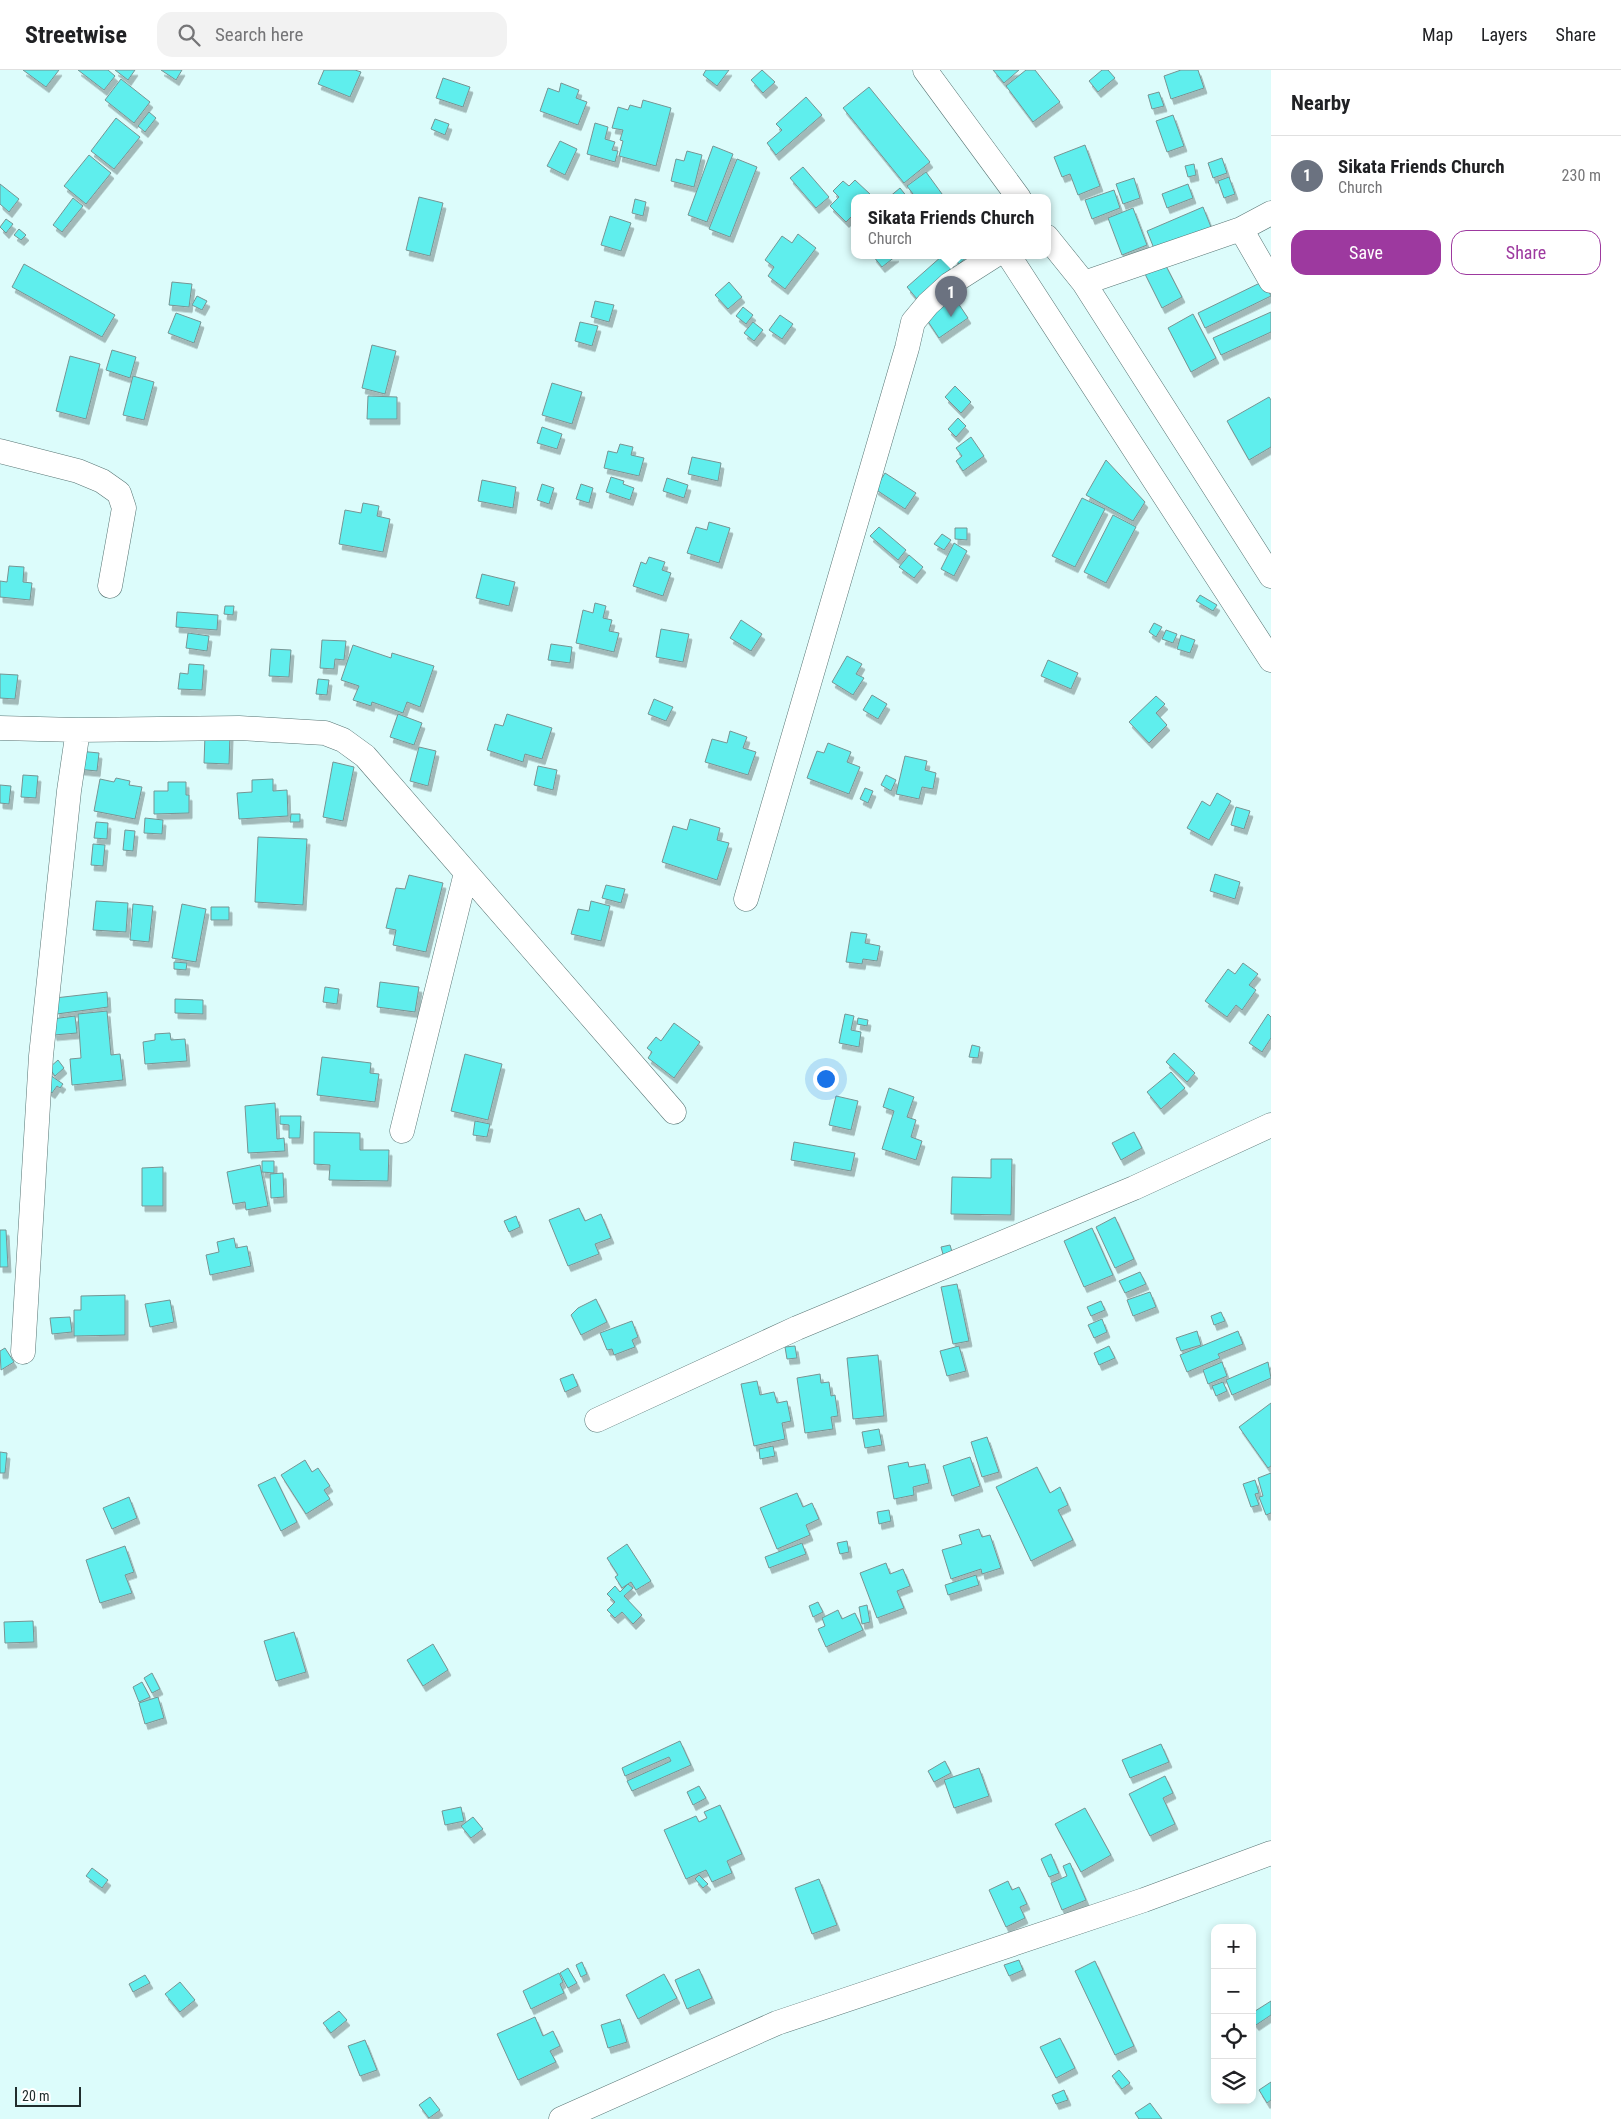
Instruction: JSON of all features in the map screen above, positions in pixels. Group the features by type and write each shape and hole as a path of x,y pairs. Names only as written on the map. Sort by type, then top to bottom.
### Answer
{"street":[{"path":"925,70 1015,194"},
{"path":"1084,283 1241,229 1271,213"},
{"path":"1241,229 1271,281"},
{"path":"1051,242 1084,283 1271,576"},
{"path":"746,899 913,322 950,284 989,259"},
{"path":"1011,259 1271,660"},
{"path":"0,451 78,471 102,481 119,493 124,508 110,586"},
{"path":"0,728 78,730 239,728 325,733 343,740 365,756 674,1112"},
{"path":"23,1352 41,1056 69,791 78,730"},
{"path":"402,1131 466,873"},
{"path":"597,1420 797,1328 1134,1188 1271,1125"},
{"path":"561,2119 777,2023 1144,1900 1271,1853"}],"building":[{"path":"23,70 59,70 46,87"},
{"path":"78,70 108,70 115,76 104,90"},
{"path":"115,70 135,70 128,80"},
{"path":"161,70 182,70 176,80"},
{"path":"324,70 355,70 361,72 350,97 318,84"},
{"path":"706,70 729,70 717,86 703,75"},
{"path":"762,70 775,82 763,93 751,80"},
{"path":"993,70 1019,70 1004,83"},
{"path":"1026,70 1035,70 1060,102 1033,122 1006,86"},
{"path":"1102,70 1108,70 1115,78 1098,92 1089,81"},
{"path":"1181,70 1198,70 1204,88 1171,99 1164,76"},
{"path":"443,78 470,87 463,107 436,98"},
{"path":"121,79 150,102 134,123 105,100"},
{"path":"561,83 579,90 576,98 587,102 578,125 540,111 548,88 559,92"},
{"path":"869,87 930,162 904,183 843,108"},
{"path":"1159,92 1164,106 1152,109 1148,95"},
{"path":"806,97 822,115 776,155 767,143 782,130 776,124"},
{"path":"643,100 671,108 656,166 619,156 623,141 620,140 623,130 612,128 618,107 628,110 630,105 641,108"},
{"path":"149,112 156,118 145,132 138,126"},
{"path":"1173,115 1184,146 1167,152 1156,121"},
{"path":"116,118 140,137 114,169 91,151"},
{"path":"435,119 449,124 445,135 431,129"},
{"path":"595,123 608,127 605,139 615,142 612,150 618,151 615,162 587,154"},
{"path":"560,141 577,149 565,175 547,166"},
{"path":"1085,145 1100,186 1078,195 1070,174 1062,177 1054,157"},
{"path":"713,146 733,154 707,222 688,215"},
{"path":"687,151 702,155 694,187 671,181 676,159 684,161"},
{"path":"89,155 111,173 86,204 64,186"},
{"path":"1222,158 1227,173 1213,178 1208,163"},
{"path":"737,159 757,167 730,237 709,229"},
{"path":"1194,164 1196,175 1188,177 1185,166"},
{"path":"803,167 829,197 816,208 790,178"},
{"path":"926,172 942,194 913,194 907,186"},
{"path":"1229,177 1235,194 1224,198 1218,181"},
{"path":"1134,178 1140,198 1123,204 1116,184"},
{"path":"855,180 870,194 851,194 851,217 846,222 830,206 839,197 833,191 843,181 849,186"},
{"path":"0,184 19,199 9,212 0,204"},
{"path":"1188,184 1193,198 1167,208 1162,194"},
{"path":"900,188 905,194 893,194"},
{"path":"1114,190 1120,208 1092,219 1085,200"},
{"path":"419,197 443,203 430,256 406,250"},
{"path":"73,198 83,206 62,232 53,225"},
{"path":"635,199 646,202 643,216 632,213"},
{"path":"1203,207 1211,227 1155,251 1147,231"},
{"path":"1133,208 1147,245 1122,255 1108,218"},
{"path":"610,216 631,223 621,251 601,245"},
{"path":"6,219 13,224 6,233 0,227"},
{"path":"19,229 26,235 21,240 14,235"},
{"path":"798,234 816,248 785,289 768,276 774,267 765,260 782,236 792,243"},
{"path":"875,259 892,259 882,267"},
{"path":"939,259 948,259 954,266 917,299 907,287"},
{"path":"955,259 965,259 959,264"},
{"path":"24,264 115,315 102,337 12,287"},
{"path":"1165,264 1182,297 1162,308 1145,274"},
{"path":"1264,281 1271,296 1205,328 1198,313"},
{"path":"172,282 192,284 189,307 169,305"},
{"path":"729,282 742,297 728,309 715,295"},
{"path":"952,294 968,318 939,338 923,314"},
{"path":"197,296 207,301 202,310 192,305"},
{"path":"595,301 614,305 609,322 591,317"},
{"path":"743,307 753,315 746,324 736,316"},
{"path":"1271,312 1271,332 1221,355 1213,338"},
{"path":"176,313 201,322 194,343 168,333"},
{"path":"1193,314 1216,358 1191,372 1168,328"},
{"path":"780,315 793,324 782,339 769,330"},
{"path":"580,322 598,326 592,346 575,341"},
{"path":"753,322 763,330 754,341 744,333"},
{"path":"372,345 396,351 385,394 362,388"},
{"path":"112,350 136,357 130,378 106,370"},
{"path":"70,356 100,364 86,419 56,411"},
{"path":"133,376 154,382 144,420 123,415"},
{"path":"552,383 582,392 572,424 542,415"},
{"path":"955,386 971,402 961,413 945,397"},
{"path":"368,396 397,397 397,419 367,419"},
{"path":"1269,397 1271,400 1271,447 1249,460 1227,421"},
{"path":"958,418 966,426 956,437 948,429"},
{"path":"542,427 562,434 557,449 537,443"},
{"path":"971,437 984,456 963,471 956,461 962,456 956,448"},
{"path":"620,444 633,447 631,455 644,458 639,476 604,468 608,451 617,453"},
{"path":"692,457 721,463 718,481 688,474"},
{"path":"1106,460 1145,502 1133,521 1086,495"},
{"path":"885,473 916,493 905,509 875,489"},
{"path":"611,477 624,481 623,484 634,488 630,500 606,492"},
{"path":"667,478 688,485 684,498 663,491"},
{"path":"482,480 516,487 513,508 478,501"},
{"path":"542,484 554,488 549,504 537,500"},
{"path":"581,484 593,488 589,503 576,499"},
{"path":"1082,498 1105,509 1075,567 1052,556"},
{"path":"363,503 379,506 377,516 390,519 383,552 339,544 345,510 361,513"},
{"path":"1113,515 1136,527 1106,583 1084,572"},
{"path":"709,522 730,528 719,563 687,553 696,527 707,530"},
{"path":"879,527 906,550 898,560 870,536"},
{"path":"955,528 967,528 967,540 955,539"},
{"path":"942,534 951,540 944,550 934,544"},
{"path":"954,543 967,551 954,576 941,569"},
{"path":"909,555 923,567 914,578 899,567"},
{"path":"649,557 665,562 662,570 671,573 663,596 633,586 641,562 646,564"},
{"path":"9,566 24,567 23,582 32,583 30,600 0,597 0,581 7,582"},
{"path":"482,574 515,582 509,606 476,598"},
{"path":"1200,595 1217,605 1213,611 1196,601"},
{"path":"595,603 606,606 603,618 612,620 609,631 619,633 614,652 576,643 583,610 593,613"},
{"path":"225,606 234,606 233,615 224,614"},
{"path":"177,612 218,615 217,630 176,627"},
{"path":"741,620 762,634 751,651 730,638"},
{"path":"1154,623 1162,627 1156,637 1149,632"},
{"path":"661,629 689,634 683,662 656,657"},
{"path":"1166,630 1177,634 1173,643 1162,639"},
{"path":"188,633 209,636 207,651 186,648"},
{"path":"1181,635 1195,640 1190,653 1177,649"},
{"path":"322,640 346,641 344,660 335,659 334,669 320,668"},
{"path":"551,644 572,647 570,663 548,660"},
{"path":"353,645 391,658 392,653 434,666 420,707 407,702 403,713 372,702 371,706 353,700 359,686 341,680"},
{"path":"271,649 291,650 289,677 269,676"},
{"path":"847,656 862,664 856,674 864,678 853,695 832,682"},
{"path":"1048,660 1078,673 1071,689 1041,676"},
{"path":"189,664 204,665 202,690 178,689 180,673 188,674"},
{"path":"0,674 18,675 15,699 0,698"},
{"path":"318,679 329,680 327,695 316,694"},
{"path":"872,695 887,704 878,719 863,710"},
{"path":"1156,696 1165,704 1156,713 1167,725 1149,743 1129,722"},
{"path":"654,699 673,707 666,721 648,714"},
{"path":"398,714 422,723 414,745 390,737"},
{"path":"507,714 552,728 542,759 525,754 523,762 487,750 495,724 503,726"},
{"path":"730,731 747,737 743,748 756,752 748,775 705,762 712,739 727,743"},
{"path":"205,735 230,735 229,764 204,763"},
{"path":"828,743 851,752 847,762 860,767 849,794 807,778 817,751 824,753"},
{"path":"419,747 436,751 428,786 410,781"},
{"path":"79,751 99,753 97,771 77,769"},
{"path":"905,756 927,761 925,770 936,773 933,789 922,787 919,799 896,794"},
{"path":"333,762 354,767 343,821 323,817"},
{"path":"538,766 557,770 553,790 534,785"},
{"path":"23,775 38,776 36,798 21,797"},
{"path":"886,775 896,780 891,791 881,785"},
{"path":"116,778 130,781 129,785 142,787 135,819 94,811 100,779 114,782"},
{"path":"273,779 273,791 287,790 288,816 239,819 237,793 252,792 252,780"},
{"path":"168,782 186,782 186,795 189,795 189,813 154,814 154,791 168,791"},
{"path":"0,785 11,786 9,804 0,803"},
{"path":"865,788 873,791 868,803 860,799"},
{"path":"1217,793 1231,801 1209,840 1187,828 1202,801 1210,806"},
{"path":"1236,807 1250,811 1244,829 1231,825"},
{"path":"291,814 300,814 300,822 290,822"},
{"path":"145,818 163,820 162,834 144,833"},
{"path":"690,819 720,828 717,840 729,843 717,880 662,862 673,826 687,830"},
{"path":"96,822 108,823 107,839 94,838"},
{"path":"125,830 135,831 133,851 123,850"},
{"path":"258,837 307,839 303,905 255,902"},
{"path":"93,844 105,845 103,866 91,865"},
{"path":"1215,874 1240,882 1235,899 1210,891"},
{"path":"409,875 443,883 426,952 393,945 396,930 386,928 396,888 405,889"},
{"path":"606,885 625,889 621,903 602,898"},
{"path":"96,901 128,903 126,932 93,930"},
{"path":"591,901 610,906 601,941 571,934 578,909 589,911"},
{"path":"133,904 153,906 149,942 130,940"},
{"path":"182,904 206,909 196,962 172,958"},
{"path":"211,907 229,907 229,920 211,920"},
{"path":"851,932 867,934 865,943 880,946 877,961 863,959 862,964 846,962"},
{"path":"174,962 187,963 186,970 174,969"},
{"path":"1243,963 1258,974 1249,985 1256,990 1242,1010 1236,1005 1227,1017 1205,1001 1228,969 1235,974"},
{"path":"380,982 419,987 415,1012 377,1007"},
{"path":"325,987 339,989 337,1004 323,1002"},
{"path":"107,992 108,1007 57,1014 55,998"},
{"path":"175,999 203,1000 203,1014 175,1013"},
{"path":"107,1011 111,1055 120,1054 123,1080 72,1085 70,1059 81,1058 78,1014"},
{"path":"845,1014 854,1016 851,1030 861,1032 859,1047 839,1043"},
{"path":"1268,1014 1271,1017 1271,1038 1262,1052 1249,1043"},
{"path":"75,1016 77,1033 54,1035 52,1019"},
{"path":"858,1018 868,1020 867,1026 857,1024"},
{"path":"674,1023 700,1042 674,1078 648,1058 652,1052 647,1048 656,1037 661,1041"},
{"path":"170,1033 171,1040 185,1039 187,1061 145,1064 143,1042 155,1040 155,1034"},
{"path":"972,1045 980,1047 978,1058 969,1057"},
{"path":"1174,1053 1195,1073 1187,1082 1166,1062"},
{"path":"465,1054 502,1064 488,1120 451,1111"},
{"path":"322,1057 371,1063 370,1073 379,1074 375,1102 317,1095"},
{"path":"58,1060 64,1068 55,1076 49,1068"},
{"path":"1171,1072 1185,1088 1161,1109 1147,1092"},
{"path":"50,1075 63,1084 60,1088 57,1086 52,1093 43,1087"},
{"path":"889,1088 914,1097 907,1117 916,1120 911,1137 922,1141 916,1160 882,1149 894,1111 883,1107"},
{"path":"836,1096 858,1101 851,1130 829,1125"},
{"path":"275,1103 277,1139 284,1138 285,1151 248,1153 245,1106"},
{"path":"280,1116 301,1116 300,1138 289,1138 289,1125 280,1124"},
{"path":"475,1121 490,1124 487,1137 473,1135"},
{"path":"314,1132 360,1133 360,1150 389,1150 388,1181 329,1180 330,1165 314,1164"},
{"path":"1134,1132 1142,1148 1121,1160 1112,1143"},
{"path":"794,1142 855,1153 851,1171 791,1160"},
{"path":"991,1159 1012,1159 1011,1215 951,1214 952,1177 991,1178"},
{"path":"262,1161 274,1161 274,1173 262,1172"},
{"path":"260,1165 268,1206 246,1210 245,1202 233,1204 227,1172"},
{"path":"163,1167 163,1206 142,1206 142,1168"},
{"path":"283,1173 284,1197 271,1198 270,1174"},
{"path":"579,1208 585,1221 601,1214 611,1238 595,1244 599,1254 568,1266 549,1220"},
{"path":"516,1216 520,1227 509,1232 504,1221"},
{"path":"1115,1217 1134,1259 1115,1268 1096,1227"},
{"path":"1092,1228 1113,1275 1084,1287 1064,1241"},
{"path":"0,1230 6,1230 8,1267 0,1267"},
{"path":"234,1238 236,1248 247,1246 251,1266 210,1275 206,1255 219,1252 217,1242"},
{"path":"950,1245 953,1255 944,1258 941,1247"},
{"path":"1140,1272 1146,1284 1125,1293 1119,1281"},
{"path":"957,1284 969,1341 953,1344 941,1287"},
{"path":"1150,1292 1156,1307 1133,1316 1127,1300"},
{"path":"125,1295 125,1335 74,1336 74,1310 81,1310 81,1296"},
{"path":"596,1299 607,1322 581,1335 571,1315 578,1308"},
{"path":"170,1300 174,1322 150,1327 145,1304"},
{"path":"1101,1301 1105,1310 1091,1316 1087,1307"},
{"path":"1221,1312 1225,1321 1214,1325 1211,1316"},
{"path":"70,1317 72,1332 52,1334 50,1318"},
{"path":"1102,1319 1107,1332 1094,1338 1088,1325"},
{"path":"632,1321 638,1337 632,1340 635,1347 614,1355 612,1349 607,1350 600,1333"},
{"path":"1197,1331 1201,1345 1181,1351 1176,1338"},
{"path":"1238,1331 1243,1344 1218,1354 1220,1358 1187,1372 1180,1355"},
{"path":"795,1346 797,1358 787,1359 785,1347"},
{"path":"959,1346 966,1371 947,1376 940,1351"},
{"path":"1109,1346 1115,1358 1099,1365 1094,1353"},
{"path":"5,1348 14,1362 1,1370 0,1351"},
{"path":"878,1355 884,1416 853,1419 847,1358"},
{"path":"1222,1362 1227,1376 1208,1384 1203,1370"},
{"path":"1268,1362 1271,1378 1232,1395 1226,1380"},
{"path":"573,1374 578,1386 565,1392 560,1379"},
{"path":"820,1374 821,1383 829,1382 831,1396 835,1395 838,1416 831,1417 833,1429 805,1433 797,1378"},
{"path":"757,1381 760,1395 774,1392 777,1403 787,1401 791,1421 782,1423 785,1439 754,1446 741,1384"},
{"path":"1223,1382 1227,1391 1216,1396 1212,1386"},
{"path":"1271,1403 1271,1466 1268,1468 1239,1427"},
{"path":"879,1429 882,1445 865,1448 862,1432"},
{"path":"987,1437 999,1472 982,1477 971,1442"},
{"path":"773,1446 775,1456 760,1459 759,1449"},
{"path":"0,1452 7,1453 5,1473 0,1473"},
{"path":"970,1457 980,1486 952,1496 943,1466"},
{"path":"305,1460 312,1472 318,1468 330,1486 324,1490 330,1499 306,1514 281,1475"},
{"path":"908,1462 909,1467 925,1464 929,1483 913,1487 914,1495 894,1499 888,1466"},
{"path":"1037,1467 1050,1493 1060,1487 1068,1505 1058,1510 1073,1540 1031,1561 996,1487"},
{"path":"1271,1473 1271,1513 1266,1515 1259,1497 1263,1496 1258,1478"},
{"path":"275,1477 297,1522 281,1531 258,1485"},
{"path":"1255,1480 1259,1493 1255,1494 1259,1505 1251,1507 1243,1484"},
{"path":"797,1493 803,1507 812,1503 819,1519 806,1525 810,1535 777,1549 760,1508"},
{"path":"129,1497 137,1518 112,1529 103,1508"},
{"path":"889,1510 891,1521 879,1524 877,1512"},
{"path":"979,1529 982,1537 990,1535 1001,1568 982,1574 981,1569 951,1579 942,1550 962,1544 959,1535"},
{"path":"847,1541 849,1552 840,1554 837,1543"},
{"path":"802,1543 806,1554 769,1568 765,1557"},
{"path":"627,1544 651,1581 636,1590 631,1582 622,1588 615,1577 618,1575 607,1558"},
{"path":"125,1546 134,1572 125,1575 132,1593 100,1603 86,1560"},
{"path":"886,1563 890,1574 903,1569 910,1586 897,1591 904,1608 877,1618 860,1573"},
{"path":"976,1575 979,1585 948,1595 945,1585"},
{"path":"628,1584 633,1588 624,1596 642,1615 633,1624 622,1612 615,1618 607,1610 615,1602 607,1594 615,1586 620,1592"},
{"path":"818,1602 823,1612 813,1617 809,1606"},
{"path":"867,1605 870,1622 862,1624 859,1607"},
{"path":"838,1610 842,1619 855,1613 863,1630 826,1647 818,1629 825,1626 822,1618"},
{"path":"33,1621 34,1642 5,1643 4,1622"},
{"path":"294,1632 306,1672 276,1681 264,1641"},
{"path":"433,1644 448,1670 423,1686 407,1660"},
{"path":"152,1673 160,1689 152,1693 144,1678"},
{"path":"142,1682 150,1697 139,1702 133,1687"},
{"path":"158,1697 164,1718 145,1724 139,1703"},
{"path":"680,1741 691,1765 632,1791 627,1781 671,1761 669,1757 625,1776 622,1768"},
{"path":"1161,1744 1169,1762 1130,1778 1122,1760"},
{"path":"945,1761 951,1773 934,1782 928,1771"},
{"path":"979,1768 989,1796 954,1808 944,1780"},
{"path":"1165,1776 1173,1793 1163,1798 1175,1824 1150,1836 1129,1794"},
{"path":"699,1786 706,1798 693,1805 687,1792"},
{"path":"720,1805 742,1854 727,1861 732,1873 712,1882 706,1870 686,1879 664,1830 696,1816 699,1822 707,1818 704,1812"},
{"path":"461,1807 464,1821 445,1825 442,1811"},
{"path":"1085,1808 1111,1855 1081,1872 1055,1824"},
{"path":"473,1817 483,1829 471,1838 461,1826"},
{"path":"1051,1854 1059,1873 1049,1877 1041,1859"},
{"path":"1070,1863 1086,1900 1062,1910 1051,1883 1067,1876 1063,1866"},
{"path":"92,1868 108,1880 102,1888 86,1876"},
{"path":"699,1875 708,1884 703,1888 695,1879"},
{"path":"819,1879 837,1925 812,1934 795,1888"},
{"path":"1008,1881 1012,1890 1019,1887 1027,1904 1020,1907 1025,1918 1006,1927 989,1890"},
{"path":"1019,1960 1023,1970 1009,1976 1004,1965"},
{"path":"1095,1961 1134,2046 1115,2055 1075,1971"},
{"path":"582,1962 587,1974 581,1977 576,1965"},
{"path":"568,1968 577,1983 568,1988 560,1973"},
{"path":"699,1969 712,1998 687,2009 675,1980"},
{"path":"559,1973 563,1982 560,1984 564,1993 531,2009 523,1991"},
{"path":"664,1974 677,1998 638,2019 626,1995"},
{"path":"145,1975 150,1983 133,1992 129,1984"},
{"path":"180,1982 195,2000 180,2012 165,1994"},
{"path":"1271,2001 1271,2015 1256,2025 1256,2010"},
{"path":"339,2011 347,2020 331,2033 323,2023"},
{"path":"535,2017 543,2036 553,2031 560,2046 550,2051 556,2062 518,2080 497,2034"},
{"path":"620,2019 627,2042 608,2048 601,2025"},
{"path":"1060,2038 1075,2068 1056,2078 1040,2047"},
{"path":"365,2040 377,2070 360,2076 348,2046"},
{"path":"1119,2070 1130,2083 1122,2089 1112,2076"},
{"path":"1271,2082 1271,2100 1267,2103 1259,2090"},
{"path":"1064,2090 1068,2100 1056,2104 1052,2095"},
{"path":"430,2097 440,2110 429,2118 419,2105"},
{"path":"1150,2103 1162,2119 1139,2119 1135,2113"}],"place":[{"name":"Sikata Friends Church","path":"951,317"}]}
